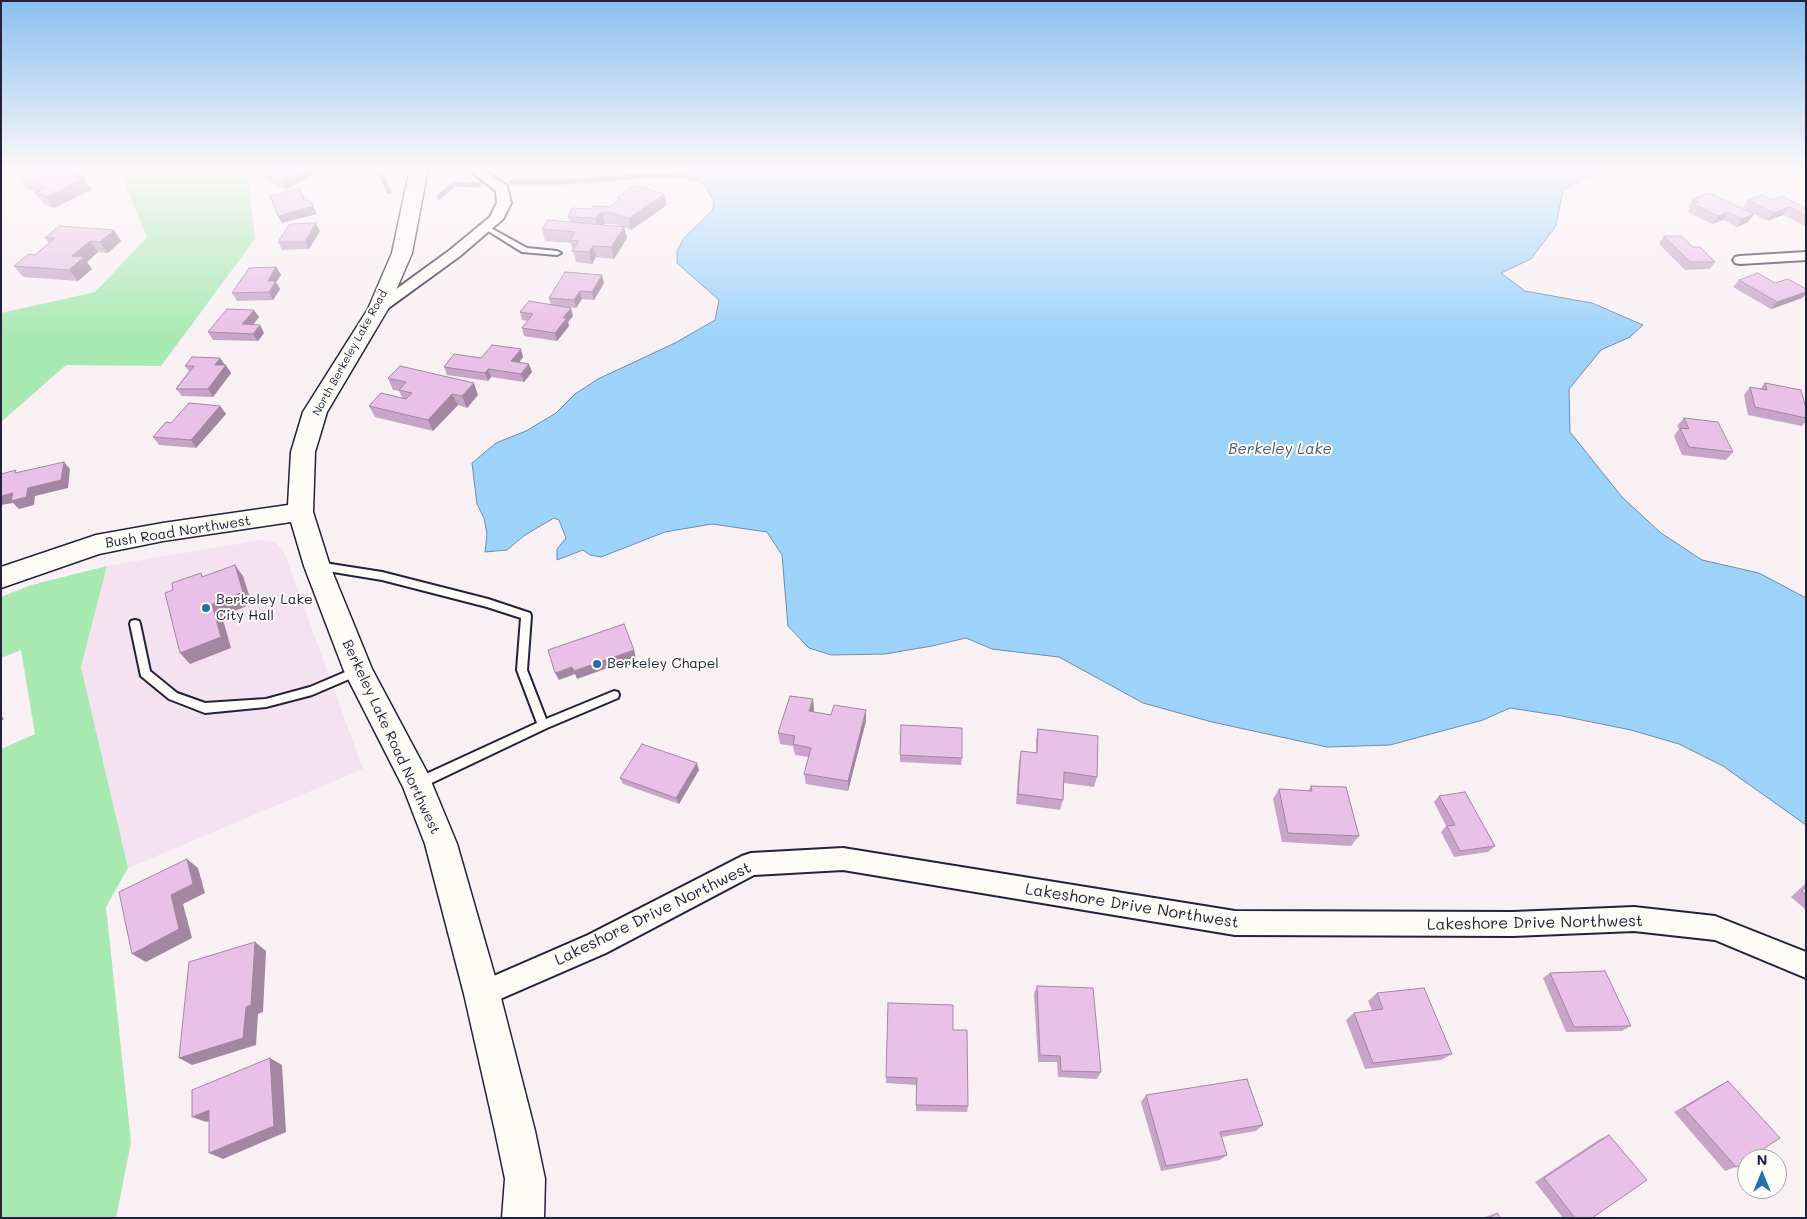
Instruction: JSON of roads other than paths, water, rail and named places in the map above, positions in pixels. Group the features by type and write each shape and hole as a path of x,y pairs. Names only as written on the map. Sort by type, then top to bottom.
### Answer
{"street":[{"name":"North Berkeley Lake Road","path":"300,512 303,452 315,412 378,309 402,253 410,225"},
{"path":"378,309 490,225"},
{"path":"1740,260 1806,256"},
{"name":"Berkeley Lake Road Northwest","path":"300,512 316,566 358,670 417,784 441,844 482,994 525,1179 523,1218"},
{"name":"Bush Road Northwest","path":"1,578 96,545 163,532 300,512"},
{"name":"Lakeshore Drive Northwest","path":"482,994 597,944 751,864 843,859 1235,923 1513,924 1634,919 1716,928 1806,965"}],"lane":[{"path":"487,228 525,250 557,253"},
{"path":"316,566 382,576 488,603 526,616 522,670 543,725"},
{"path":"135,624 145,673 173,696 205,708 266,703 312,691 358,670"},
{"path":"417,784 543,725 614,695"}],"water":[{"name":"Berkeley Lake","path":"698,225 1556,225 1531,259 1501,273 1525,291 1592,303 1643,325 1630,337 1601,350 1569,389 1570,432 1622,497 1661,533 1702,560 1759,573 1806,598 1806,825 1723,766 1679,744 1631,730 1562,716 1510,708 1483,720 1390,745 1327,747 1212,722 1143,703 1059,657 992,649 966,638 885,654 831,655 809,648 788,626 782,555 767,532 712,524 665,532 601,557 590,555 583,550 557,560 557,549 566,538 559,520 554,518 525,535 507,550 485,552 487,534 484,518 477,504 472,463 496,443 526,431 556,413 575,394 598,379 675,343 715,320 719,300 677,263 677,251 684,238"}],"place":[{"name":"Berkeley Lake City Hall","path":"206,608"},
{"name":"Berkeley Chapel","path":"597,664"}]}
